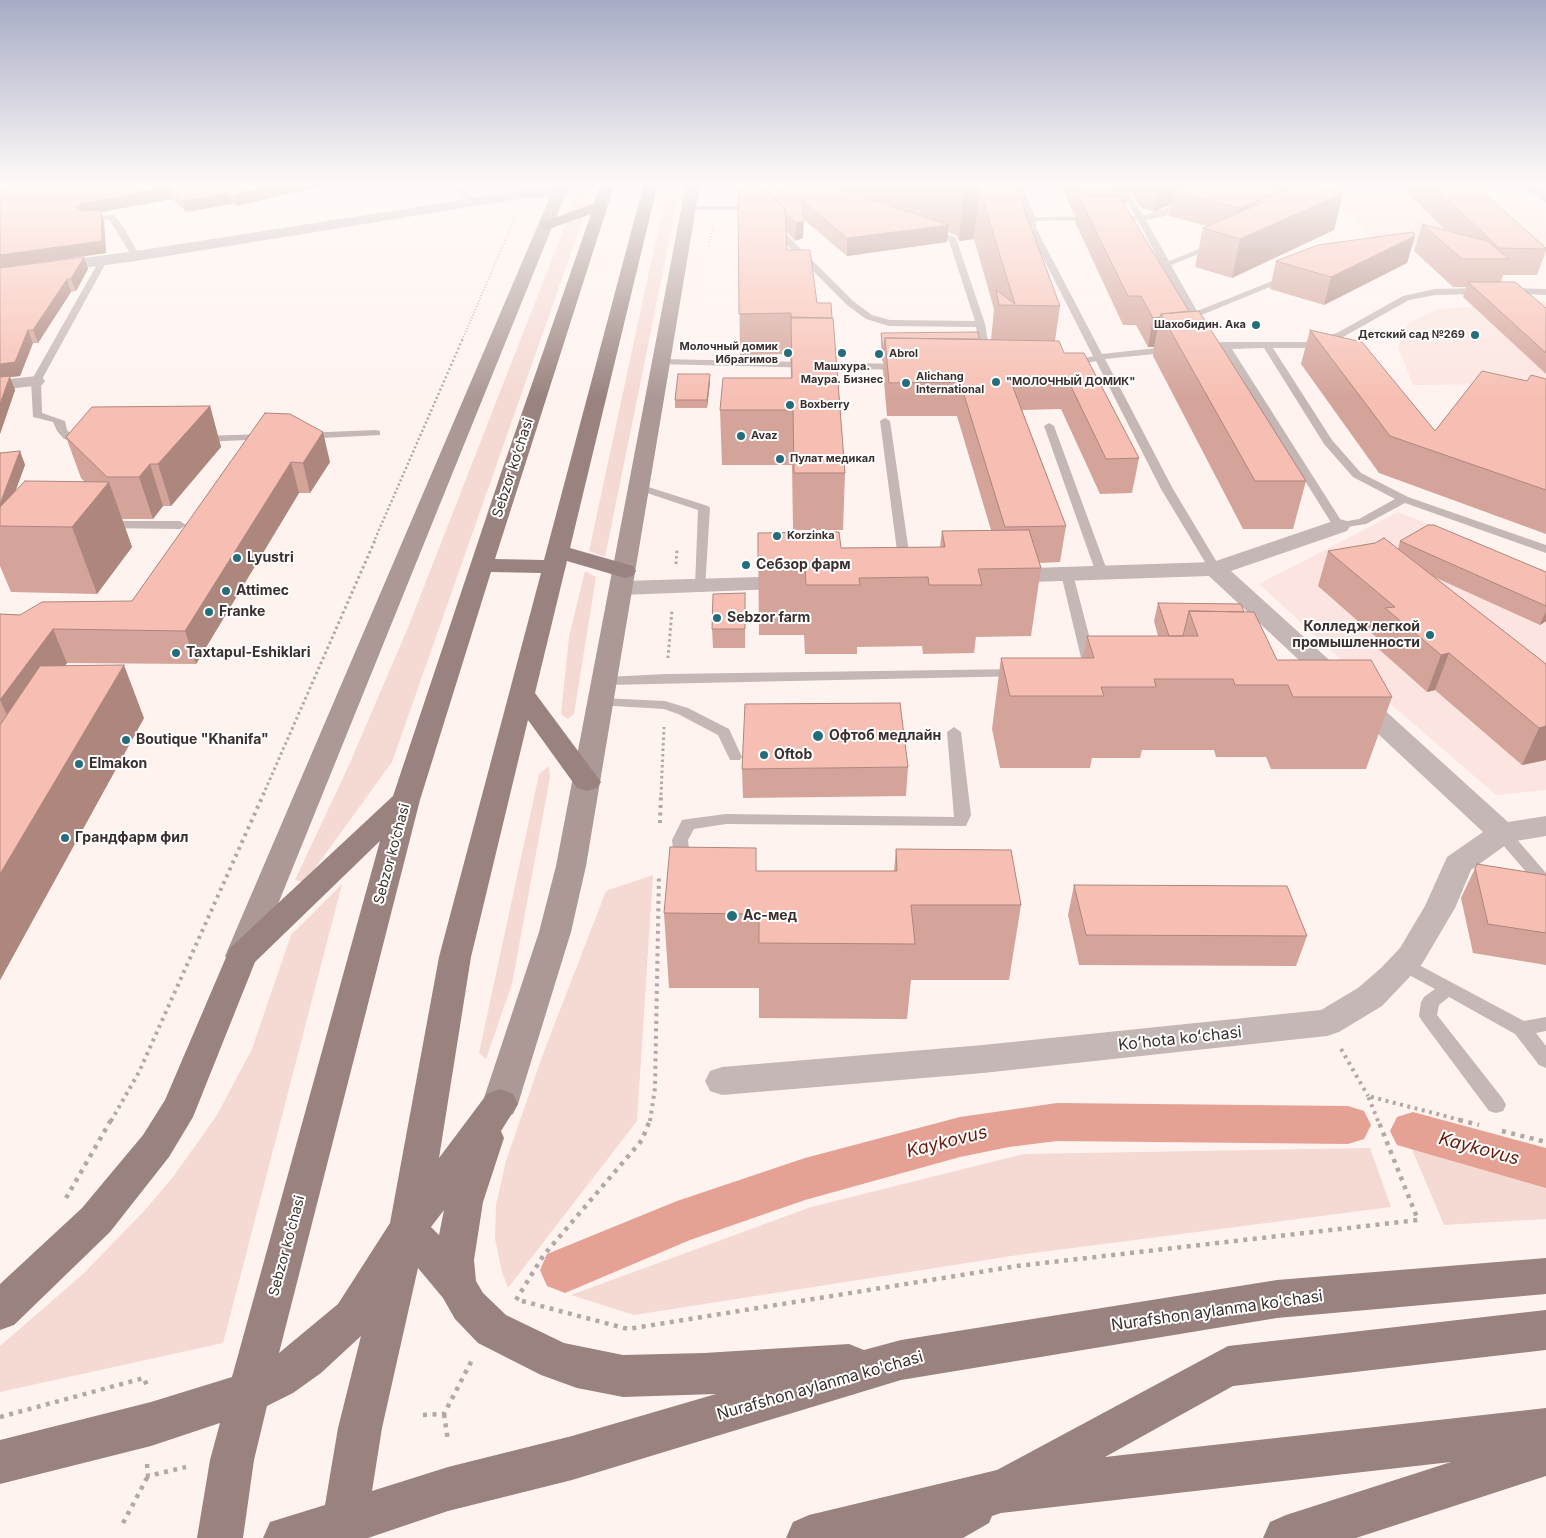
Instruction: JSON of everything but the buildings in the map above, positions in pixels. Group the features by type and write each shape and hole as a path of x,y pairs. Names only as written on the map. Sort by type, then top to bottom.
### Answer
{"main road":[{"name":"Sebzor ko‘chasi","path":"220,1538 232,1460 249,1392 406,800 481,565 584,255"},
{"path":"343,1530 360,1428 408,1228 455,957 554,559 632,255"},
{"path":"481,565 554,559 624,580"},
{"path":"522,692 587,782"},
{"path":"0,1311 96,1220 156,1146 180,1107 241,956 406,800"},
{"path":"0,1462 150,1424 249,1392 278,1378 306,1359 352,1318 408,1228 500,1104"},
{"path":"456,1285 454,1260 464,1202 476,1163 500,1104"},
{"path":"408,1228 456,1285 469,1306 492,1329 556,1361 600,1374 623,1376 704,1374 901,1360"},
{"name":"Nurafshon aylanma ko'chasi","path":"286,1538 343,1530 448,1489 572,1458 901,1360 1277,1299 1546,1276"},
{"path":"918,1538 1228,1366 1546,1330"},
{"path":"809,1538 1001,1491 1546,1430"},
{"path":"1286,1538 1546,1454"}],"street":[{"path":"0,274 103,262 144,255"},
{"path":"241,956 534,255"},
{"path":"500,1104 555,932 571,866 624,580 679,255"},
{"path":"0,385 36,381"},
{"path":"982,577 1215,570 1339,526"},
{"path":"1215,570 1325,679 1502,833"},
{"path":"624,580 674,587 818,582"},
{"name":"Koʻhota koʻchasi","path":"722,1081 983,1059 1327,1023 1370,997 1404,964 1427,933 1440,908 1458,864 1502,833 1546,826"}],"lane":[{"path":"802,255 850,303 869,317 889,323 980,324"},
{"path":"959,255 980,324 987,368 978,368"},
{"path":"1045,255 1166,489 1215,570"},
{"path":"1160,255 1211,345"},
{"path":"1165,265 1192,255"},
{"path":"100,443 72,440 62,431 61,424 57,420 37,415 36,381 103,262"},
{"path":"1194,316 1296,275"},
{"path":"1054,368 1100,358 1188,347 1211,345 1306,345 1340,335 1406,298 1420,294 1497,291 1546,292"},
{"path":"1225,345 1339,526 1362,522 1404,499"},
{"path":"1266,346 1328,442 1358,474 1404,499 1546,549"},
{"path":"660,362 910,367"},
{"path":"885,421 906,580"},
{"path":"1049,426 1102,573"},
{"path":"189,440 376,433"},
{"path":"640,487 704,508 701,586"},
{"path":"92,525 180,525"},
{"path":"1067,574 1092,672"},
{"path":"604,692 666,678 1032,673"},
{"path":"604,692 665,705 700,719 724,732 734,757"},
{"path":"682,866 680,840 688,824 726,819 960,822 964,815 954,732"},
{"path":"1502,833 1546,884"},
{"path":"1404,964 1522,1029 1546,1060"},
{"path":"1448,989 1430,1002 1428,1016 1496,1105"},
{"path":"1522,1029 1546,1024"}],"path":[{"path":"65,1198 139,1072 310,690 499,255"},
{"path":"666,678 677,549"},
{"path":"660,828 665,705"},
{"path":"659,866 655,1088 651,1118 642,1140 543,1256 514,1300 628,1328 1017,1266 1418,1220 1368,1096 1327,1023"},
{"path":"1368,1096 1490,1128"},
{"path":"1499,1130 1546,1142"},
{"path":"448,1441 444,1414 474,1355"},
{"path":"0,1417 144,1378"},
{"path":"423,1415 444,1414"},
{"path":"123,1523 148,1476 146,1458"},
{"path":"148,1476 186,1467"}],"shaded area":[{"path":"554,255 570,255 392,762 305,882 295,880 349,765 407,630"},
{"path":"653,255 666,255 605,557 589,551"},
{"name":"Детский сад №269","path":"1546,302 1546,384 1413,385 1398,347 1409,322 1439,309"},
{"name":"Колледж легкой промышленности","path":"1398,512 1546,572 1546,790 1496,795 1371,687 1259,584"},
{"path":"585,571 596,577 574,714 568,719 561,714 569,637"},
{"path":"549,766 550,777 512,984 486,1059 479,1053 539,774"},
{"path":"653,875 637,1121 508,1288 502,1272 495,1239 496,1205 506,1161 543,1054 606,891"},
{"path":"342,884 223,1343 0,1392 0,1346 83,1274 145,1210 173,1177 217,1115 252,1049 291,935"},
{"path":"1411,1147 1438,1148 1546,1176 1546,1219 1444,1225"},
{"path":"1370,1148 1391,1207 1018,1255 634,1315 571,1295 811,1207 1024,1154"}],"waterway":[{"name":"Kaykovus","path":"565,1270 677,1223 805,1179 960,1137 1057,1122 1348,1125"},
{"name":"Kaykovus","path":"1413,1131 1546,1168"}],"place":[{"name":"Шахобидин. Ака","path":"1256,325"},
{"name":"Детский сад №269","path":"1475,335"},
{"name":"Молочный домик Ибрагимов","path":"788,353"},
{"name":"Машхура. Маура. Бизнес","path":"842,353"},
{"name":"Abrol","path":"879,354"},
{"name":"\"МОЛОЧНЫЙ ДОМИК\"","path":"996,382"},
{"name":"Alichang International","path":"906,383"},
{"name":"Boxberry","path":"790,405"},
{"name":"Avaz","path":"741,436"},
{"name":"Пулат медикал","path":"780,459"},
{"name":"Korzinka","path":"777,536"},
{"name":"Lyustri","path":"237,558"},
{"name":"Себзор фарм","path":"746,565"},
{"name":"Attimec","path":"226,591"},
{"name":"Franke","path":"209,612"},
{"name":"Sebzor farm","path":"717,618"},
{"name":"Колледж легкой промышленности","path":"1430,635"},
{"name":"Taxtapul-Eshiklari","path":"176,653"},
{"name":"Офтоб медлайн","path":"818,736"},
{"name":"Boutique \"Khanifa\"","path":"126,740"},
{"name":"Oftob","path":"764,755"},
{"name":"Elmakon","path":"79,764"},
{"name":"Грандфарм фил","path":"65,838"},
{"name":"Ас-мед","path":"732,916"}]}
